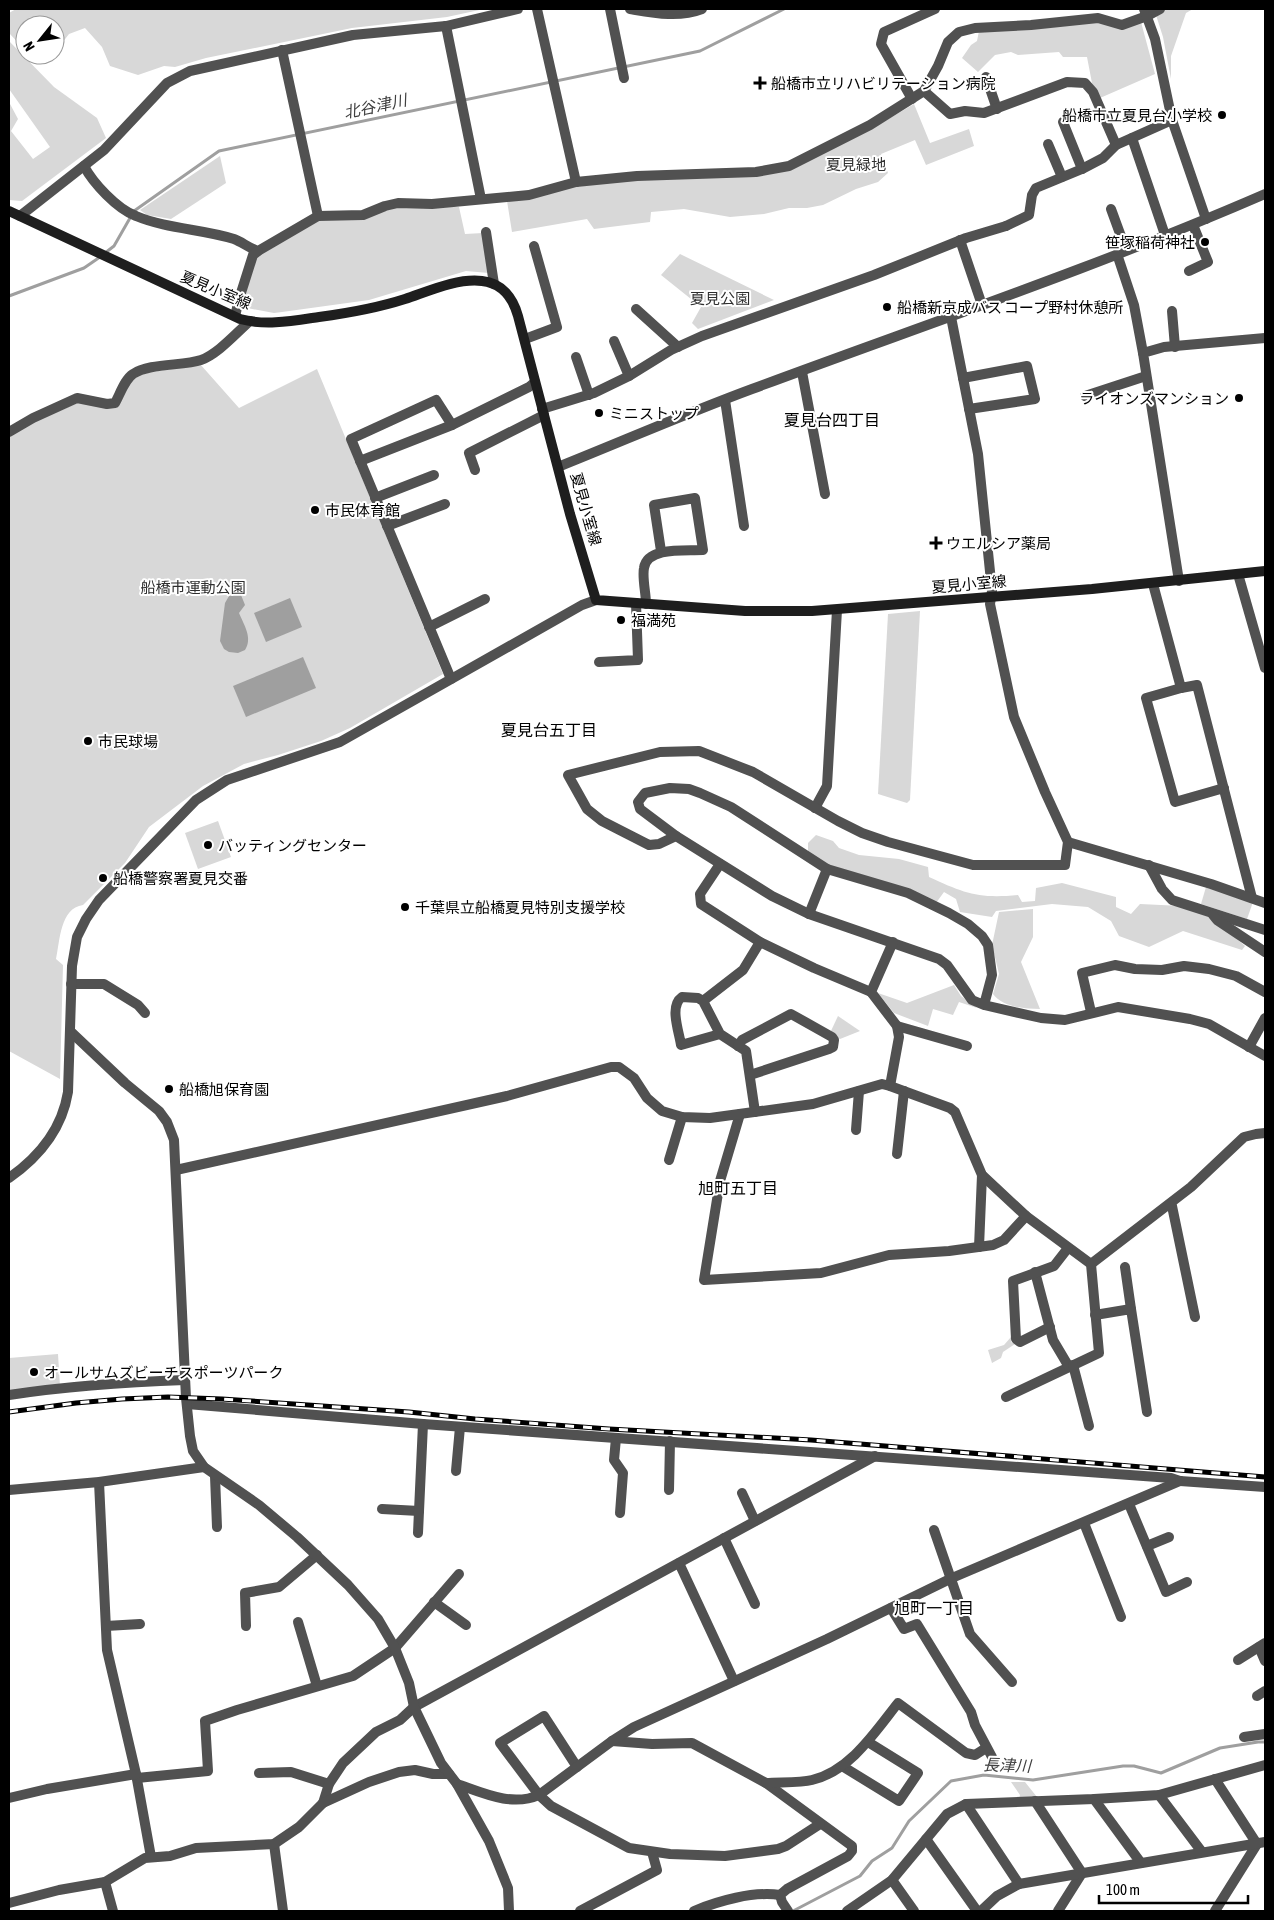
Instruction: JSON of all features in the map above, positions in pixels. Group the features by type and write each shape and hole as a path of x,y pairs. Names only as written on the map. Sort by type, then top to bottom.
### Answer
{"main road":[{"name":"夏見小室線","path":"9,211 250,321 286,322 357,311 384,305 462,281 482,281 494,284 507,294 514,303 596,600 774,612 837,610 1153,584 1265,571"}],"street":[{"path":"20,216 104,150 161,89 174,79 190,71 367,32 446,26 518,9"},
{"path":"536,9 576,182"},
{"path":"610,9 622,70"},
{"path":"630,9 672,15 702,9"},
{"path":"912,99 881,44 881,38 884,32 935,9"},
{"path":"236,316 240,296 253,255 318,216 362,215 398,203 432,204 529,195 576,182 637,176 756,172 789,166 870,125 924,91 938,66 948,42 959,32 975,28 1031,25 1098,18 1122,25 1146,12 1160,9"},
{"path":"1146,12 1160,63 1172,120 1206,219"},
{"path":"446,26 481,199"},
{"path":"282,50 318,216"},
{"path":"986,77 997,109"},
{"path":"924,91 950,114 965,111 984,113 1067,82 1085,82 1092,92 1116,145"},
{"path":"475,470 469,453 543,412 630,376 678,347 874,275 960,240 1006,226 1028,215 1032,195 1036,188 1082,169 1103,158 1116,145 1172,120"},
{"path":"1063,122 1082,169"},
{"path":"1132,138 1165,235"},
{"path":"1048,144 1062,177"},
{"path":"84,166 88,174 107,195 132,214 182,229 235,240 258,251"},
{"path":"558,467 725,400 1193,225 1265,194"},
{"path":"1111,209 1134,305 1143,353 1179,581"},
{"path":"1189,270 1208,262 1193,225"},
{"path":"486,232 494,284"},
{"path":"960,240 982,305"},
{"path":"525,339 557,327 534,246"},
{"path":"636,309 678,347"},
{"path":"1172,311 1175,346"},
{"path":"676,836 659,844 649,845 602,821 587,809 568,775 660,752 699,751 752,772 815,808 870,836 939,858 973,865 1065,865 1068,842 1014,717 990,604 988,546 981,476 951,317"},
{"path":"9,432 33,418 77,398 107,404 115,403 127,380 133,374 142,370 201,360 210,355 250,321"},
{"path":"1143,353 1164,347 1265,338"},
{"path":"614,341 630,376"},
{"path":"576,357 589,394"},
{"path":"963,378 1027,366 1035,399 969,409"},
{"path":"802,372 825,494"},
{"path":"1085,396 1146,376"},
{"path":"360,460 452,425 529,387 535,382"},
{"path":"451,679 351,438 436,400 452,425"},
{"path":"725,400 744,526"},
{"path":"375,498 434,475"},
{"path":"599,662 638,660 644,567 650,557 661,551 704,550 695,498 654,505 661,551"},
{"path":"387,526 444,504"},
{"path":"1238,574 1265,668"},
{"path":"1153,584 1181,688"},
{"path":"429,627 486,600"},
{"path":"9,1178 26,1165 52,1137 66,1108 71,1032 72,966 77,937 86,919 108,890 196,800 227,780 340,742 582,605 596,600"},
{"path":"815,808 828,786 837,610"},
{"path":"1224,788 1175,802 1146,698 1197,685 1224,788 1252,898"},
{"path":"984,1005 992,975 988,945 982,936 968,924 908,893 827,869 718,800 689,789 670,788 645,793 638,802 640,809 676,836 772,896 809,914 939,959 947,965 972,1000 984,1005 1041,1018 1065,1020 1091,1012 1118,1007 1190,1019 1209,1024 1265,1056"},
{"path":"1068,842 1149,865 1265,903"},
{"path":"720,864 700,894 701,904 760,942 814,968 872,992 898,1026 899,1037 890,1086"},
{"path":"1149,865 1162,889 1172,900 1265,930"},
{"path":"809,914 827,869"},
{"path":"1211,912 1217,920 1265,952"},
{"path":"703,1002 743,970 760,942"},
{"path":"872,992 893,942"},
{"path":"1091,1012 1082,973 1115,964 1135,969 1162,970 1184,966 1209,968 1236,976 1265,992"},
{"path":"71,984 104,984 138,1005 145,1013"},
{"path":"720,1034 681,1045 675,1006 677,1000 682,996 698,998 703,1002 720,1034 746,1050 755,1112"},
{"path":"738,1046 742,1040 790,1014 832,1037 834,1040 833,1047 829,1049 750,1075"},
{"path":"1249,1047 1265,1018"},
{"path":"898,1026 967,1046"},
{"path":"71,1032 125,1084 159,1111 167,1122 174,1140 187,1404 193,1451 204,1467 259,1505 317,1555 348,1585 378,1619 395,1648 409,1683 414,1707 441,1763 457,1784 489,1841 500,1865 508,1888 509,1911"},
{"path":"176,1170 507,1096 611,1067 619,1067 634,1078 647,1098 662,1111 682,1117 710,1118 813,1104 882,1084 955,1112 982,1174 1026,1216 1091,1264"},
{"path":"856,1130 859,1091"},
{"path":"897,1154 904,1091"},
{"path":"740,1114 720,1181 704,1280 821,1273 888,1255 993,1245 1004,1240 1026,1216"},
{"path":"670,1160 682,1117"},
{"path":"1091,1264 1191,1187 1244,1137 1265,1133"},
{"path":"979,1247 982,1174"},
{"path":"1170,1204 1172,1206 1195,1317"},
{"path":"1050,1327 1020,1342 1016,1339 1013,1281 1054,1266 1068,1248"},
{"path":"1006,1397 1099,1353 1091,1264"},
{"path":"1125,1266 1146,1412"},
{"path":"1035,1272 1053,1340 1071,1366 1089,1426"},
{"path":"1095,1315 1131,1309"},
{"path":"9,1395 61,1387 106,1383 186,1380"},
{"path":"187,1404 422,1424 1171,1478 1180,1481 1265,1487"},
{"path":"418,1533 422,1424"},
{"path":"456,1472 460,1426"},
{"path":"616,1438 614,1460 623,1473 620,1513"},
{"path":"669,1490 670,1441"},
{"path":"323,1804 329,1784 342,1763 376,1732 400,1720 414,1707 876,1456"},
{"path":"9,1490 99,1482 204,1467"},
{"path":"215,1476 217,1527"},
{"path":"457,1784 497,1797 514,1800 531,1799 634,1727 828,1639 952,1578 1180,1481"},
{"path":"99,1482 107,1650 136,1776 151,1857"},
{"path":"742,1493 755,1521"},
{"path":"1129,1504 1166,1592 1187,1582"},
{"path":"382,1510 419,1511"},
{"path":"1084,1523 1121,1617"},
{"path":"934,1530 970,1634 1012,1682"},
{"path":"1147,1546 1168,1537"},
{"path":"724,1538 755,1604"},
{"path":"246,1626 246,1593 279,1587 317,1555"},
{"path":"679,1563 734,1681"},
{"path":"9,1798 69,1785 136,1776 208,1771 205,1721 353,1676 395,1648 459,1574"},
{"path":"434,1602 466,1625"},
{"path":"891,1608 904,1630 917,1624 971,1712 975,1726 992,1757"},
{"path":"298,1622 317,1686"},
{"path":"106,1626 140,1624"},
{"path":"1238,1660 1262,1645 1265,1661"},
{"path":"766,1782 811,1781 826,1776 842,1766 868,1742 898,1703 966,1753 975,1755 986,1748"},
{"path":"577,1767 544,1716 500,1743 539,1795 551,1806 629,1848 670,1854 725,1856 778,1849 786,1846 820,1824"},
{"path":"1244,1737 1265,1734"},
{"path":"612,1741 652,1744 692,1743 766,1782 852,1846 852,1851 848,1856 787,1889 780,1895"},
{"path":"842,1766 899,1801 918,1773 868,1742"},
{"path":"851,1910 892,1880 947,1814 966,1804 1159,1795 1265,1765"},
{"path":"9,1903 59,1890 105,1882 145,1858 170,1856 196,1848 274,1844 299,1827 323,1804 369,1782 399,1772 415,1770 433,1774 448,1774"},
{"path":"259,1773 292,1772 329,1784"},
{"path":"1215,1779 1261,1843"},
{"path":"1159,1795 1202,1852"},
{"path":"1094,1799 1140,1863"},
{"path":"1035,1801 1082,1873"},
{"path":"966,1804 1019,1884"},
{"path":"926,1839 979,1911 997,1896 1019,1884 1261,1843"},
{"path":"1215,1911 1261,1843"},
{"path":"274,1844 284,1911"},
{"path":"580,1911 657,1870 652,1852"},
{"path":"1058,1911 1082,1873"},
{"path":"892,1880 914,1911"},
{"path":"105,1882 113,1911"},
{"path":"694,1911 717,1901 770,1893 780,1895"},
{"path":"780,1895 788,1911"}],"green space":[{"path":"16,9 484,9 447,17 352,28 206,58 175,67 164,66 138,75 110,66 102,47 85,28 69,34 65,39 65,15 15,15 15,39 9,33 9,13"},
{"path":"1162,9 1193,9 1186,13 1171,56 1171,79 1163,37 1156,15"},
{"path":"1097,22 1141,22 1155,74 1100,98 1092,83 1087,57 1063,57 1059,52 1018,55 1011,52 995,55 978,72 962,58 971,45 977,41 979,31"},
{"path":"9,41 15,47 15,65 32,65 54,87 97,118 106,138 22,201 9,200 9,102 18,119 11,131 33,159 50,147 9,89"},
{"name":"夏見緑地","path":"914,104 930,143 969,129 974,146 926,165 915,140 881,154 888,173 878,182 856,189 823,205 807,208 789,208 764,214 730,217 684,209 651,212 650,222 594,229 587,219 512,232 507,201 575,186 637,179 755,176 873,128"},
{"path":"220,156 226,183 171,219 147,215 140,210"},
{"path":"399,207 459,207 465,234 483,233 489,273 466,271 369,300 282,312 274,313 242,307 256,257 317,221"},
{"name":"夏見公園","path":"680,254 774,300 698,329 692,323 701,307 661,275"},
{"name":"船橋市運動公園","path":"200,364 239,408 317,369 443,674 350,728 321,741 244,764 203,786 149,827 125,863 83,905 75,907 70,912 62,926 56,959 63,965 60,1079 9,1051 9,435 46,415 77,403 111,406 131,380 147,373"},
{"path":"920,611 910,800 907,803 878,794 888,614"},
{"name":"バッティングセンター","path":"218,821 231,857 198,869 185,833"},
{"path":"816,835 833,841 839,848 859,855 899,859 928,867 929,877 972,894 992,896 1018,895 1022,902 1035,901 1036,888 1062,883 1116,897 1116,907 1131,914 1140,904 1182,906 1209,915 1245,946 1242,950 1183,931 1149,947 1119,936 1111,921 1088,907 1052,904 996,911 992,917 960,912 956,899 944,892 936,903 832,869 808,853 808,843"},
{"path":"1206,887 1253,902 1247,919 1201,904"},
{"path":"1033,909 1033,937 1021,962 1040,1009 1021,1008 1008,1004 1002,1002 993,994 999,974 992,945 999,912"},
{"path":"954,985 961,996 977,1008 959,1002 953,1015 933,1009 928,1026 894,1013 878,993 907,1003"},
{"path":"838,1016 860,1031 840,1039 830,1033"},
{"path":"1011,1337 1011,1342 1015,1344 1003,1352 1001,1358 992,1363 988,1350 1004,1345"},
{"name":"オールサムズビーチスポーツパーク","path":"58,1354 60,1386 9,1394 9,1358"},
{"path":"1011,1782 1025,1782 1037,1797 1019,1799 1020,1795"}],"shaded area":[{"path":"233,593 241,595 245,605 239,613 248,636 245,650 238,653 229,652 224,649 220,641 225,603"},
{"path":"290,598 302,627 266,642 254,613"},
{"path":"303,657 316,688 246,717 233,686"}],"waterway":[{"name":"北谷津川","path":"105,253 114,246 134,211 219,151 700,51 784,9"},
{"name":"北谷津川","path":"9,296 84,268 100,257"},
{"name":"長津川","path":"793,1911 860,1876 872,1861 892,1848 909,1821 951,1781 984,1775 1033,1780 1123,1766 1134,1766 1161,1773 1220,1748 1265,1742"}],"railway":[{"path":"9,1412 122,1399 168,1397 222,1399 609,1429 811,1440 1265,1477"}],"place":[{"name":"船橋市立リハビリテーション病院","path":"760,83"},
{"name":"船橋市立夏見台小学校","path":"1222,115"},
{"name":"笹塚稲荷神社","path":"1205,242"},
{"name":"船橋新京成バス コープ野村休憩所","path":"887,307"},
{"name":"ライオンズマンション","path":"1239,398"},
{"name":"ミニストップ","path":"599,413"},
{"name":"市民体育館","path":"315,510"},
{"name":"ウエルシア薬局","path":"936,543"},
{"name":"福満苑","path":"621,620"},
{"name":"市民球場","path":"88,741"},
{"name":"バッティングセンター","path":"208,845"},
{"name":"船橋警察署夏見交番","path":"103,878"},
{"name":"千葉県立船橋夏見特別支援学校","path":"405,907"},
{"name":"船橋旭保育園","path":"169,1089"},
{"name":"オールサムズビーチスポーツパーク","path":"34,1372"}],"district":[{"name":"夏見台四丁目","path":"832,420"},
{"name":"夏見台五丁目","path":"549,730"},
{"name":"旭町五丁目","path":"738,1188"},
{"name":"旭町一丁目","path":"934,1608"}]}
